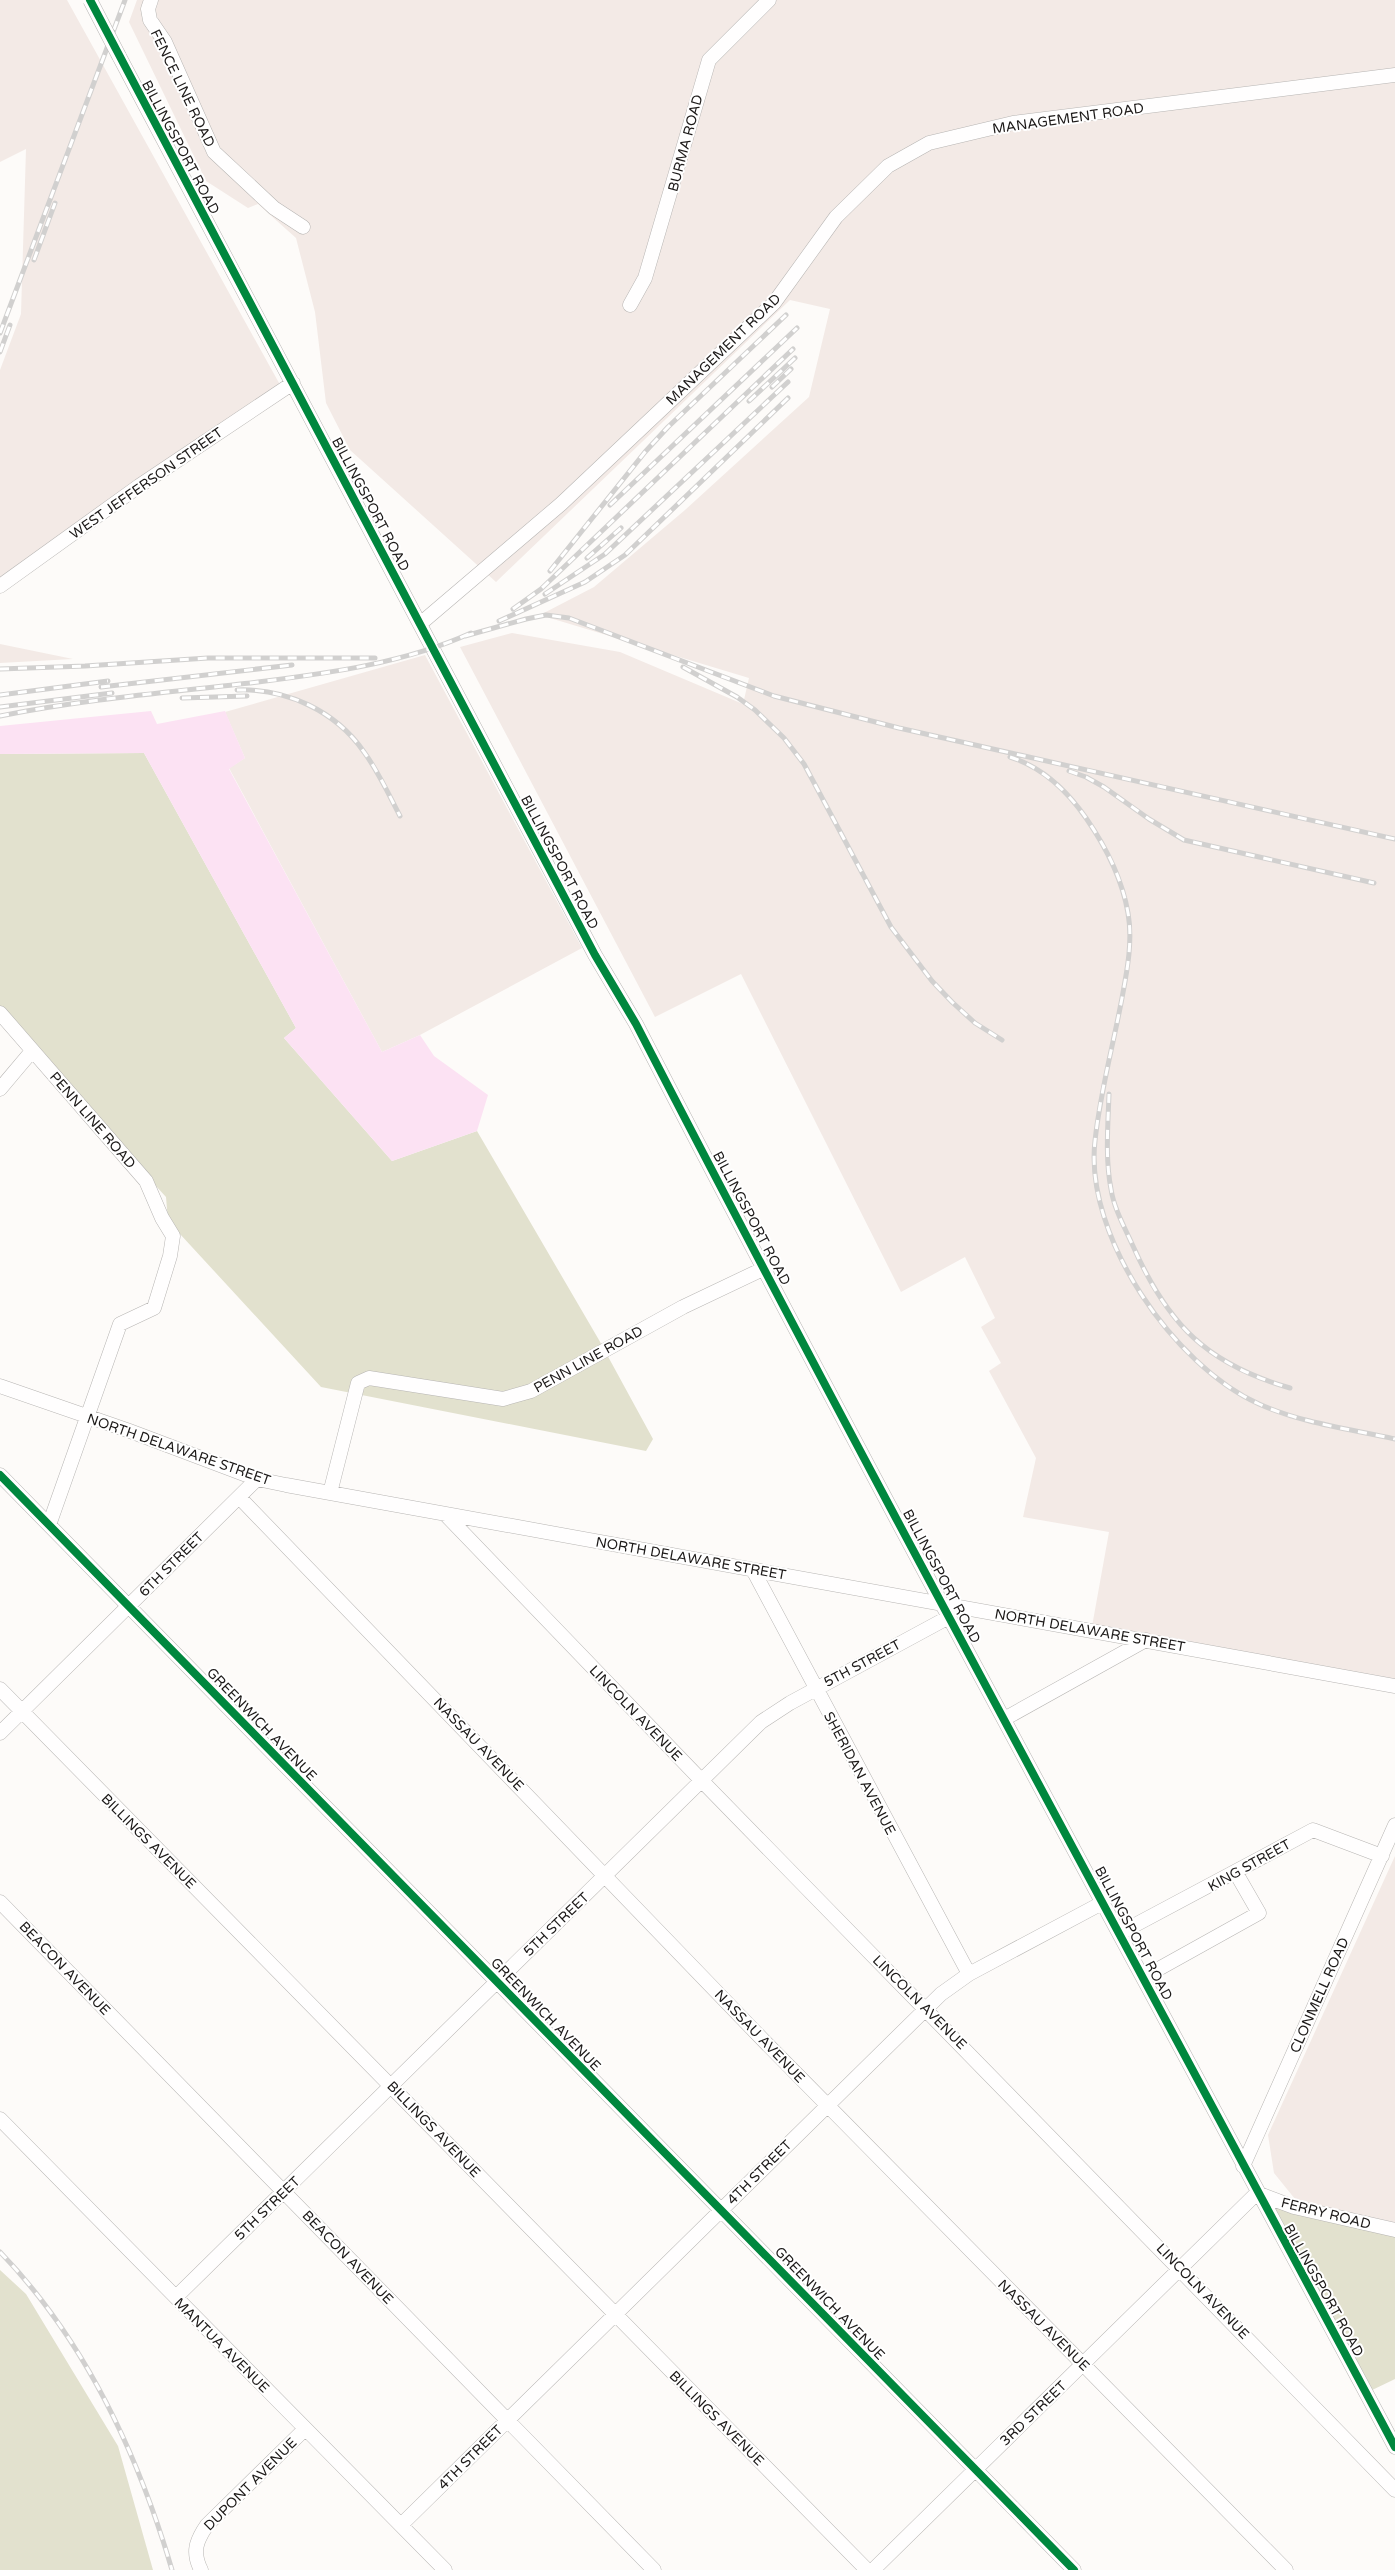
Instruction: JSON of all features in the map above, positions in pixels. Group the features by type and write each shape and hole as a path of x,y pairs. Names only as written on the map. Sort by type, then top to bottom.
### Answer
{"street":[{"name":"BILLINGSPORT ROAD","path":"90,0 595,955 636,1024 1037,1784 1104,1902 1257,2194 1395,2447"},
{"name":"FENCE LINE ROAD","path":"151,0 148,9 150,20 164,42 214,152 274,208 303,227"},
{"name":"BURMA ROAD","path":"630,305 645,278 709,60 769,0"},
{"name":"MANAGEMENT ROAD","path":"420,624 561,504 774,303 836,217 888,166 929,143 1013,123 1395,75"},
{"name":"WEST JEFFERSON STREET","path":"0,586 139,486 293,383"},
{"name":"PENN LINE ROAD","path":"0,1013 146,1181 162,1218 173,1236 170,1256 154,1308 120,1324 87,1416"},
{"path":"0,1089 32,1051"},
{"name":"PENN LINE ROAD","path":"330,1493 358,1383 369,1378 502,1399 531,1391 683,1307 765,1268"},
{"name":"NORTH DELAWARE STREET","path":"0,1386 258,1479 753,1570 946,1611 1146,1640 1395,1686"},
{"path":"49,1524 87,1416"},
{"name":"GREENWICH AVENUE","path":"0,1475 1074,2570"},
{"name":"6TH STREET","path":"0,1733 258,1479"},
{"name":"NASSAU AVENUE","path":"239,1497 828,2105 1286,2570"},
{"name":"LINCOLN AVENUE","path":"445,1514 702,1781 1181,2268 1395,2490"},
{"name":"SHERIDAN AVENUE","path":"753,1570 969,1974"},
{"name":"5TH STREET","path":"176,2297 761,1722 946,1611"},
{"path":"1004,1720 1146,1640"},
{"name":"BILLINGS AVENUE","path":"0,1689 867,2570"},
{"name":"CLONMELL ROAD","path":"1243,2166 1395,1825"},
{"name":"KING STREET","path":"1120,1933 1236,1873 1313,1830 1382,1856"},
{"path":"1144,1977 1259,1913 1236,1873"},
{"name":"BEACON AVENUE","path":"0,1902 654,2570"},
{"name":"4TH STREET","path":"401,2525 941,1994 969,1974 1104,1902"},
{"name":"MANTUA AVENUE","path":"0,2119 445,2570"},
{"name":"3RD STREET","path":"873,2570 1257,2194"},
{"name":"FERRY ROAD","path":"1257,2194 1294,2206 1395,2230"},
{"name":"DUPONT AVENUE","path":"201,2570 195,2549 198,2538 207,2525 305,2429"}],"shaded area":[{"path":"0,0 67,0 284,392 0,591 0,370 21,314 26,149 0,162"},
{"path":"137,0 1395,0 1395,1687 1091,1632 1109,1532 1023,1517 1036,1458 989,1371 1001,1363 981,1327 995,1318 965,1257 901,1292 741,974 655,1017 460,647 512,633 620,652 743,704 749,678 540,615 594,587 685,510 809,397 830,309 790,300 496,582 350,450 326,403 315,312 296,238 258,204 248,208 206,181 129,22"},
{"path":"0,644 73,659 0,663"},
{"path":"425,655 582,948 420,1035 382,1052 229,768 245,758 225,712"},
{"path":"151,711 157,724 225,711 245,758 229,769 382,1052 420,1035 434,1056 488,1095 477,1131 392,1161 284,1038 296,1028 144,753 0,754 0,726"},
{"path":"1395,1856 1395,2232 1361,2224 1295,2199 1274,2173 1268,2135"}],"green space":[{"path":"144,753 296,1028 284,1038 392,1161 477,1131 599,1340 653,1439 646,1451 321,1387 168,1221 166,1197 0,1015 0,754"},
{"path":"1265,2206 1395,2232 1395,2379 1366,2393"},
{"path":"0,2270 26,2294 118,2446 153,2570 0,2570"}],"railway":[{"path":"0,333 125,0"},
{"path":"34,260 55,203"},
{"path":"550,571 645,452 668,427 786,315"},
{"path":"0,352 10,325"},
{"path":"610,505 797,328"},
{"path":"513,609 541,589 793,349"},
{"path":"749,401 795,358"},
{"path":"772,387 791,369"},
{"path":"545,594 605,554 788,382"},
{"path":"499,621 585,582 625,555 788,398"},
{"path":"587,558 621,528"},
{"path":"465,636 546,615 569,618 774,696 899,728 1395,839"},
{"path":"0,716 97,700 312,675 394,659 420,652 471,633"},
{"path":"0,669 208,658 375,658"},
{"path":"101,687 292,665"},
{"path":"683,667 737,697 755,710 784,738 804,764 891,927 932,981 952,1002 975,1023 1002,1040"},
{"path":"0,695 108,681"},
{"path":"237,690 255,690 291,698 308,705 339,725 353,737 369,759 400,816"},
{"path":"0,707 112,693"},
{"path":"182,698 247,696"},
{"path":"1010,757 1022,761 1043,774 1079,808 1106,852 1122,887 1128,913 1130,934 1129,956 1097,1123 1095,1178 1104,1217 1120,1256 1141,1294 1167,1329 1196,1360 1227,1386 1275,1411 1326,1425 1395,1439"},
{"path":"1069,771 1086,777 1104,787 1149,819 1184,840 1374,883"},
{"path":"1109,1094 1107,1153 1112,1196 1146,1274 1176,1319 1194,1338 1235,1367 1290,1388"},
{"path":"0,2252 58,2322 105,2400 143,2484 172,2570"}],"cycle path":[{"path":"90,0 595,955 636,1024 823,1381 1395,2447"},
{"path":"0,1475 1074,2570"}]}
